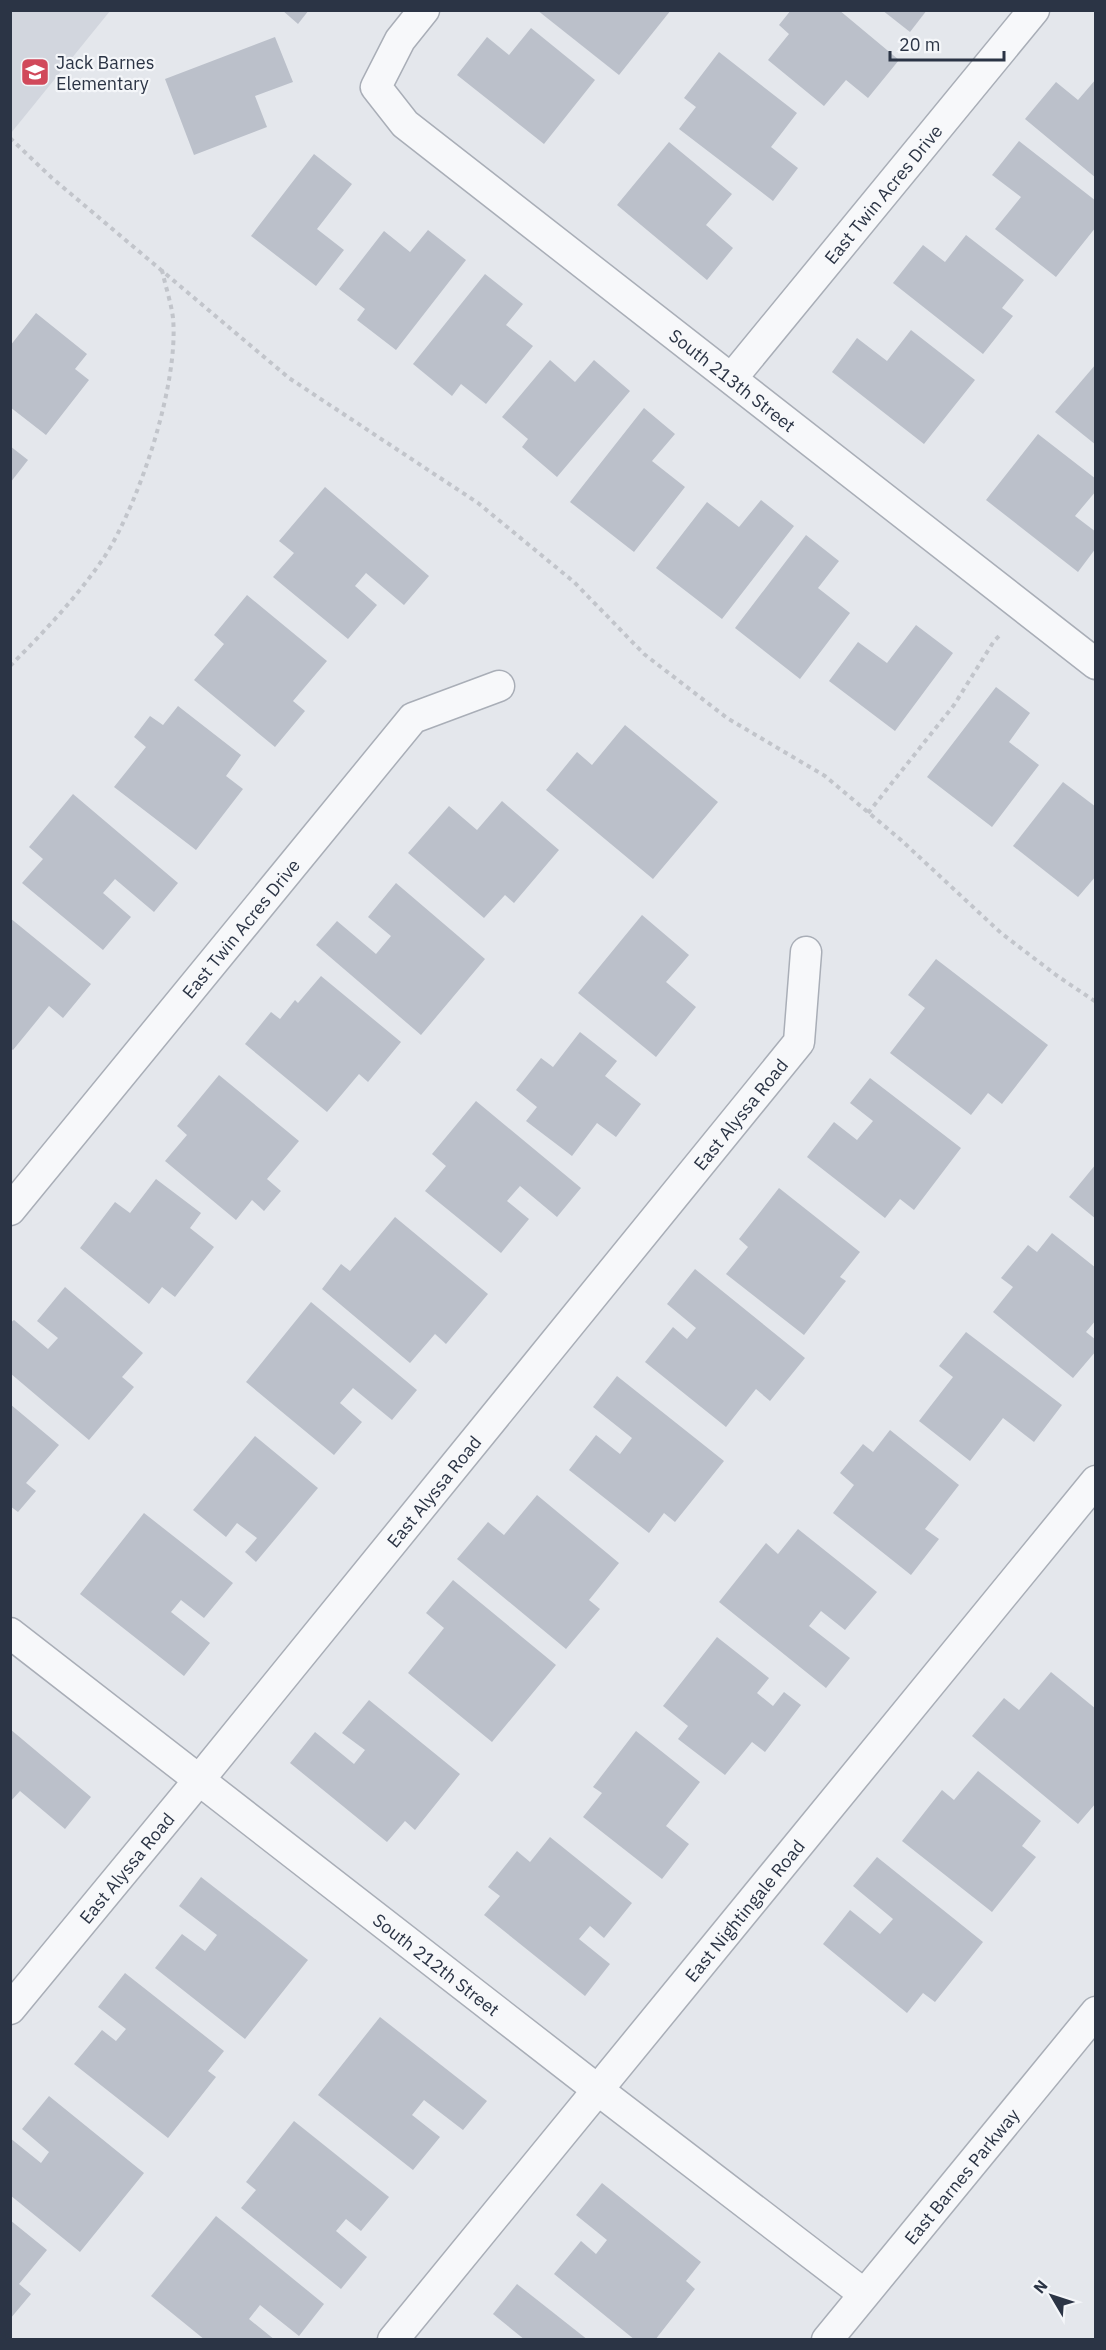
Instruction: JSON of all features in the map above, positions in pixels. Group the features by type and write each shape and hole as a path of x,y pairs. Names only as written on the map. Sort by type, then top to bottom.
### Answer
{"street":[{"name":"South 213th Street","path":"424,10 400,40 375,87 405,124 1095,664"},
{"name":"East Twin Acres Drive","path":"732,378 1034,10"},
{"name":"East Twin Acres Drive","path":"10,1210 413,718 499,686"},
{"name":"East Alyssa Road","path":"10,2009 799,1042 806,952"},
{"name":"East Nightingale Road","path":"393,2340 1095,1481"},
{"name":"South 212th Street","path":"10,1633 597,2091 864,2295"},
{"name":"East Barnes Parkway","path":"827,2340 1095,2012"}],"path":[{"path":"10,138 52,178 289,378 478,503 574,582 644,654 727,718 825,776 901,840 1001,933 1095,1002"},
{"path":"10,666 49,628 105,555 134,498 159,423 172,370 173,318 162,270"},
{"path":"868,813 894,784 954,705 1000,633 1008,640"}],"shaded area":[{"name":"Jack Barnes Elementary","path":"10,11 110,11 11,133"}],"building":[{"path":"282,10 309,10 298,24"},
{"path":"537,10 671,10 619,75"},
{"path":"791,10 839,10 899,60 868,98 846,80 824,106 768,60 789,34 779,25"},
{"path":"882,10 927,10 910,32"},
{"path":"531,28 595,80 544,144 457,75 487,37 509,55"},
{"path":"275,37 293,82 255,96 267,127 194,155 165,79"},
{"path":"719,52 797,113 771,147 798,168 773,201 679,129 696,107 684,98"},
{"path":"1096,79 1096,178 1025,119 1056,82 1078,100"},
{"path":"1019,141 1096,201 1096,227 1056,277 995,229 1021,197 992,175"},
{"path":"669,142 732,194 706,225 733,248 707,280 617,205"},
{"path":"314,154 352,184 317,229 344,250 316,286 251,236"},
{"path":"428,230 466,260 396,350 357,320 365,309 339,289 384,231 410,252"},
{"path":"966,235 1024,280 1002,308 1013,316 983,354 893,283 923,245 945,262"},
{"path":"485,274 523,304 506,325 533,346 486,404 461,384 452,396 413,364"},
{"path":"36,313 87,354 75,369 89,380 46,435 10,407 10,346"},
{"path":"911,330 975,380 924,444 832,372 857,338 887,361"},
{"path":"550,360 575,382 594,360 630,391 557,477 522,447 528,439 502,417"},
{"path":"1096,364 1096,445 1055,412"},
{"path":"644,408 675,434 652,461 685,487 634,552 570,502"},
{"path":"1038,434 1096,479 1096,491 1075,516 1096,532 1096,548 1078,572 986,500"},
{"path":"10,446 28,460 10,483"},
{"path":"325,487 429,576 404,605 366,573 355,586 377,605 348,639 273,577 294,553 279,541"},
{"path":"761,500 794,526 722,619 656,568 707,502 739,527"},
{"path":"806,535 839,561 818,588 850,613 800,679 735,628"},
{"path":"247,595 327,661 293,701 305,711 275,747 194,680 224,644 214,635"},
{"path":"916,625 953,653 895,731 829,681 858,642 887,663"},
{"path":"996,687 1030,713 1009,742 1039,765 992,827 927,777"},
{"path":"178,706 241,755 226,776 243,789 196,850 114,787 146,747 134,737 150,716 163,725"},
{"path":"625,725 718,802 653,879 546,790 577,752 592,765"},
{"path":"1063,782 1096,807 1096,876 1078,897 1013,846"},
{"path":"73,794 178,883 154,912 115,879 103,893 131,917 103,950 22,883 43,859 29,847"},
{"path":"502,801 559,850 514,903 505,895 484,918 408,853 449,806 477,830"},
{"path":"396,883 485,959 421,1035 316,945 337,921 376,954 391,936 368,917"},
{"path":"642,915 689,955 666,982 696,1007 656,1057 578,993"},
{"path":"10,918 91,984 63,1018 49,1006 13,1050 10,1048"},
{"path":"936,959 1048,1045 1002,1104 988,1093 971,1115 890,1053 925,1008 908,995"},
{"path":"321,976 401,1042 368,1082 359,1074 327,1112 245,1044 271,1012 280,1019 295,1000 298,1003"},
{"path":"580,1032 617,1061 605,1076 641,1104 616,1137 597,1123 572,1156 526,1121 537,1107 516,1090 541,1058 553,1067"},
{"path":"219,1075 299,1141 267,1179 281,1191 264,1211 252,1200 236,1220 165,1161 187,1135 177,1126"},
{"path":"870,1078 961,1148 914,1210 900,1199 885,1218 807,1157 834,1122 857,1140 873,1121 850,1103"},
{"path":"476,1101 581,1188 557,1217 520,1186 507,1201 529,1219 501,1253 425,1191 446,1166 432,1154"},
{"path":"1096,1164 1096,1219 1069,1197"},
{"path":"156,1179 201,1213 190,1228 214,1247 175,1297 162,1287 149,1304 80,1248 115,1202 130,1213"},
{"path":"779,1188 860,1252 840,1277 846,1281 804,1335 726,1274 748,1247 739,1239"},
{"path":"395,1217 488,1294 446,1344 435,1334 410,1363 322,1289 341,1264 350,1271"},
{"path":"1052,1233 1096,1268 1096,1320 1086,1332 1096,1340 1096,1351 1073,1378 993,1312 1013,1287 1001,1278 1028,1245 1037,1252"},
{"path":"695,1269 805,1358 770,1401 756,1389 726,1427 645,1362 673,1327 687,1339 696,1328 667,1304"},
{"path":"65,1287 143,1353 122,1377 134,1387 89,1440 10,1373 10,1323 14,1320 48,1349 58,1338 37,1321"},
{"path":"311,1302 417,1390 392,1420 353,1388 340,1403 362,1422 334,1455 246,1382"},
{"path":"966,1332 1062,1405 1034,1442 1003,1418 970,1461 919,1421 953,1377 939,1366"},
{"path":"617,1376 724,1461 675,1522 664,1513 649,1533 569,1470 596,1435 620,1454 632,1438 593,1407"},
{"path":"10,1404 59,1445 26,1483 36,1491 18,1512 10,1506"},
{"path":"890,1430 959,1485 925,1529 939,1539 911,1575 833,1513 854,1485 840,1473 863,1444 873,1452"},
{"path":"255,1436 318,1488 256,1562 245,1552 257,1538 237,1523 226,1537 193,1510"},
{"path":"537,1495 619,1563 589,1600 600,1609 566,1649 457,1559 488,1522 504,1535"},
{"path":"144,1513 233,1583 204,1618 181,1600 171,1612 210,1643 184,1676 80,1594"},
{"path":"798,1529 877,1592 845,1630 821,1611 809,1626 850,1658 826,1688 719,1602 766,1543 778,1554"},
{"path":"453,1580 556,1665 492,1742 408,1673 444,1628 426,1613"},
{"path":"717,1637 769,1678 757,1693 773,1706 784,1692 801,1705 765,1752 752,1742 725,1775 678,1739 688,1726 663,1706"},
{"path":"1051,1672 1096,1709 1096,1803 1078,1824 972,1736 1004,1698 1019,1710"},
{"path":"369,1700 460,1774 415,1830 405,1821 387,1842 290,1763 315,1732 354,1764 365,1750 342,1733"},
{"path":"10,1729 91,1797 65,1829 20,1791 10,1802"},
{"path":"636,1731 700,1782 666,1826 689,1844 662,1879 583,1817 602,1793 593,1787"},
{"path":"978,1771 1041,1821 1022,1846 1036,1857 992,1912 902,1841 942,1790 954,1800"},
{"path":"550,1837 632,1903 604,1938 590,1926 579,1939 610,1964 585,1996 484,1915 500,1896 488,1887 517,1851 530,1862"},
{"path":"877,1857 983,1942 935,2002 923,1993 907,2013 823,1944 850,1910 880,1934 893,1919 853,1886"},
{"path":"201,1877 308,1960 245,2039 155,1968 182,1934 205,1951 217,1935 179,1906"},
{"path":"125,1973 224,2051 208,2071 216,2077 168,2138 74,2064 102,2030 116,2041 126,2029 98,2007"},
{"path":"380,2017 487,2101 463,2130 424,2100 412,2115 440,2137 413,2170 318,2095"},
{"path":"49,2096 144,2173 80,2252 10,2195 10,2138 41,2163 49,2152 22,2129"},
{"path":"294,2121 389,2197 361,2231 346,2219 336,2231 367,2257 341,2289 241,2208 256,2190 246,2182"},
{"path":"602,2183 701,2262 686,2281 695,2289 655,2340 635,2340 554,2274 581,2241 596,2254 607,2240 576,2215"},
{"path":"216,2216 324,2304 299,2336 260,2305 249,2319 275,2340 205,2340 151,2296"},
{"path":"10,2220 47,2250 19,2284 31,2294 10,2319"},
{"path":"517,2284 588,2340 525,2340 493,2314"}],"place":[{"name":"Jack Barnes Elementary","path":"35,72"}]}
